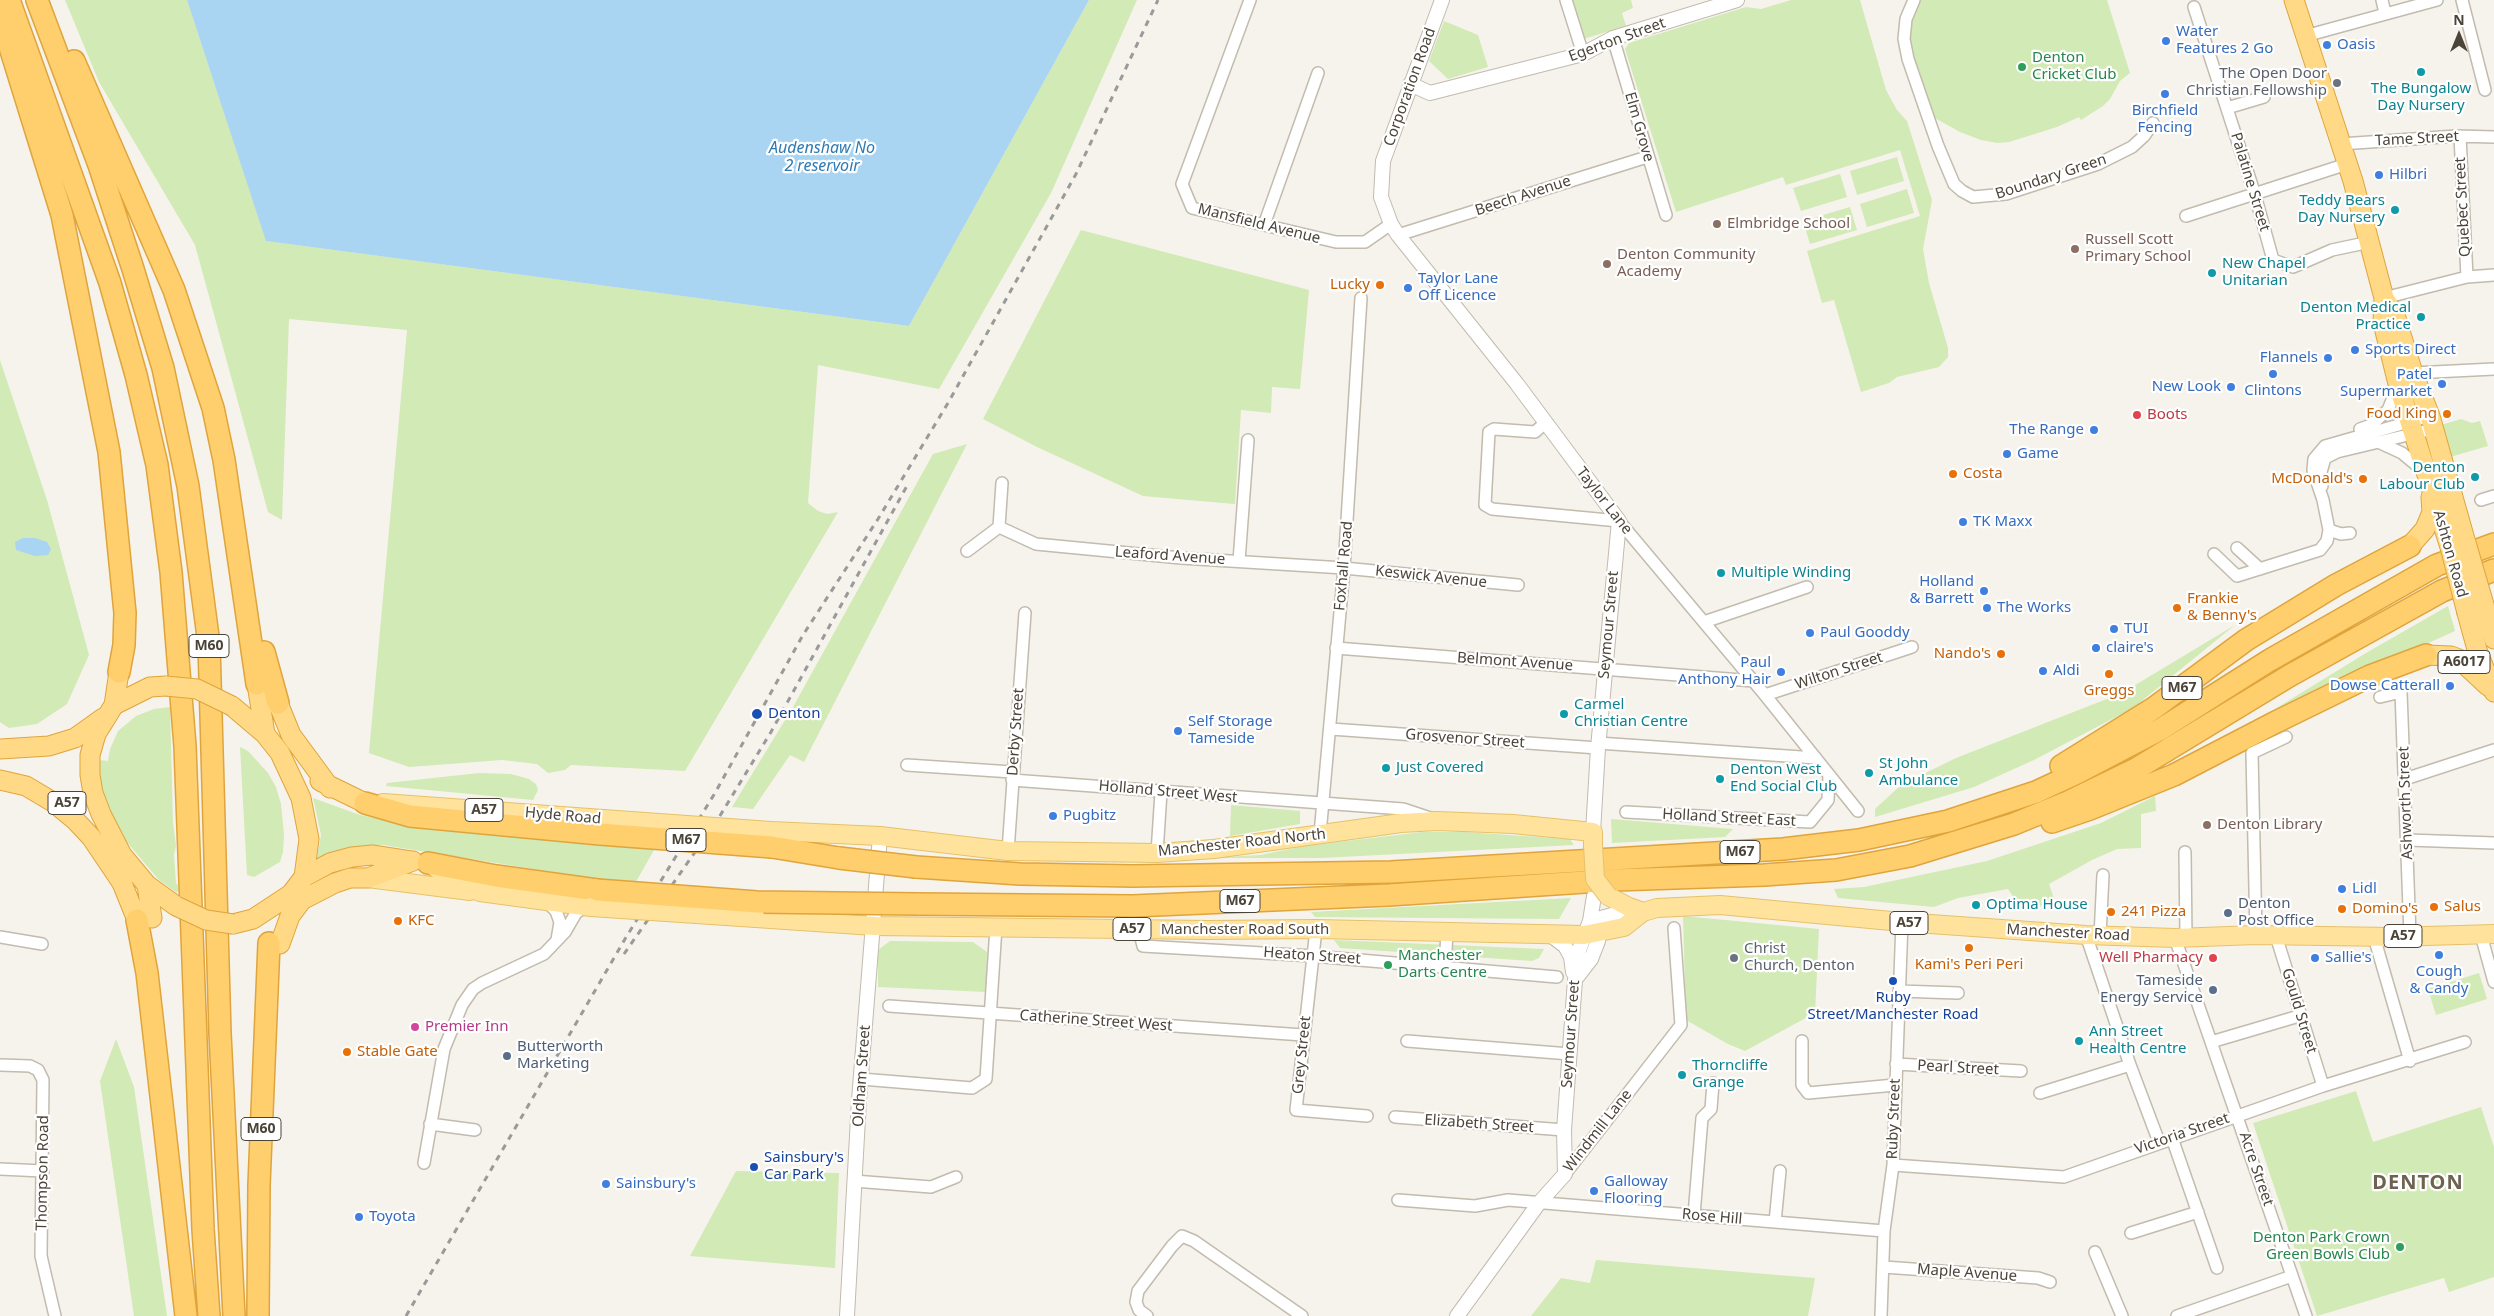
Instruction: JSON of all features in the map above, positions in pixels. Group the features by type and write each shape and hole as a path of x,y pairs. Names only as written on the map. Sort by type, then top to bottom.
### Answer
{"highway":[{"name":"M60","path":"10,0 110,283 136,375 157,465 171,572 185,746 202,1200 209,1316"},
{"name":"M60","path":"37,0 99,165 133,269 163,368 188,486 209,644 220,1033 234,1316"},
{"name":"M60","path":"45,0 135,198 174,290 213,408 236,538 257,684"},
{"name":"Ashton Road","path":"2294,0 2341,144 2370,242 2384,298 2396,318 2406,379 2411,428 2428,480 2456,538"},
{"path":"0,15 62,215 109,452 125,614 124,645 120,672 110,710 92,747 90,775 93,793 101,814 122,855 148,885 176,906 206,920 233,924 253,919 291,894"},
{"name":"Ashton Road","path":"2406,379 2431,423 2456,538 2485,628 2493,691"},
{"name":"A6017","path":"2410,546 2424,531 2432,512 2428,480"},
{"name":"M60","path":"236,538 278,703"},
{"path":"2410,546 2456,538"},
{"name":"M67","path":"365,803 410,816 602,827 772,847 916,867 1020,874 1133,876 1391,872 1783,849 1859,840 1948,821 2036,792 2077,773 2161,729 2270,660 2437,566 2494,544"},
{"name":"M67","path":"1948,821 2074,759 2154,708 2246,640 2336,585 2410,546"},
{"name":"M67","path":"421,862 496,876 591,901 1133,906 1836,870 1910,856 1938,848 2014,824 2068,802 2136,769 2297,671 2442,591 2494,570"},
{"name":"A6017","path":"2426,655 2485,628"},
{"name":"A6017","path":"2426,655 2451,656 2459,659 2493,691"},
{"name":"M67","path":"1938,848 2025,830 2090,810 2174,775 2370,676 2426,655"},
{"path":"257,684 265,734"},
{"path":"0,749 49,746 75,738 110,710 150,687 166,686 197,689 232,706 265,734 280,753 301,798 308,825 309,848 304,877 276,918 274,944"},
{"path":"278,703 291,735 330,788"},
{"path":"280,753 330,788 365,803"},
{"name":"A57","path":"0,771 13,772 40,782 83,815 122,855"},
{"path":"0,780 26,786 53,802 76,821 91,837 145,919"},
{"name":"A57","path":"304,877 330,863 352,857 372,855 421,862"},
{"name":"A57","path":"274,944 290,916 302,900 335,883 350,878 368,878 421,862"},
{"path":"148,885 145,919 147,973 186,1316"},
{"name":"M60","path":"258,1316 259,1185 268,973 274,944"}],"main road":[{"name":"Manchester Road North","path":"770,831 880,836 1008,851 1157,853 1222,848 1401,823 1438,821 1513,824 1593,838"},
{"name":"Hyde Road","path":"602,827 770,831"},
{"name":"Seymour Street","path":"1593,838 1599,890"},
{"name":"A57","path":"421,862 480,892"},
{"name":"A57","path":"368,878 547,902 591,901"},
{"path":"1599,890 1639,910"},
{"name":"Manchester Road South","path":"591,901 756,918 874,926 1139,930 1316,929 1549,934 1591,930"},
{"name":"Manchester Road","path":"1591,930 1624,927 1639,910 1671,906 1720,904 1902,922 2093,936 2181,938 2256,935 2374,937 2487,934"}],"street":[{"name":"Mansfield Avenue","path":"1250,0 1182,184 1192,208 1316,239 1355,244 1366,242 1395,230"},
{"name":"Corporation Road","path":"1380,175 1383,161 1410,84 1442,0"},
{"path":"1566,0 1583,54"},
{"name":"Egerton Street","path":"1410,84 1430,93 1583,54 1613,38 1737,0"},
{"name":"Boundary Green","path":"1914,0 1906,19 1904,39 1908,58 1938,146 1954,184 1962,191 1974,197 2006,194 2098,164 2132,147 2144,136 2153,123"},
{"path":"2382,0 2385,13"},
{"path":"2305,36 2437,0"},
{"path":"2462,0 2486,90"},
{"name":"Palatine Street","path":"2194,7 2274,260 2282,265 2293,267 2332,250 2370,242"},
{"name":"Elm Grove","path":"1613,38 1647,157 1666,215"},
{"path":"1264,225 1318,73"},
{"path":"2227,108 2264,96"},
{"name":"Tame Street","path":"2341,144 2460,136 2494,137"},
{"name":"Quebec Street","path":"2460,136 2466,277"},
{"name":"Beech Avenue","path":"1395,230 1647,157"},
{"path":"2186,216 2347,164"},
{"name":"Taylor Lane","path":"1380,175 1381,197 1395,230 1517,384 1619,521 1766,695 1858,810"},
{"path":"2384,298 2466,277 2494,275"},
{"name":"Foxhall Road","path":"1320,834 1325,805 1336,648 1344,568 1361,298"},
{"path":"2214,554 2238,576 2320,550 2327,541 2329,530 2323,500 2313,470 2314,459 2325,446 2346,434 2372,425 2388,410 2406,379 2494,369"},
{"path":"1545,423 1535,432 1494,429 1489,432 1485,505 1492,509 1619,521"},
{"path":"2325,446 2431,423"},
{"path":"2323,500 2321,472 2325,458 2337,452 2378,442 2411,428"},
{"path":"1239,561 1248,440"},
{"path":"2378,442 2402,452 2428,480"},
{"path":"967,551 999,527 1002,483"},
{"path":"2481,500 2494,496"},
{"name":"Seymour Street","path":"1593,838 1598,746 1619,521"},
{"name":"Leaford Avenue","path":"999,527 1036,544 1182,558 1344,568"},
{"path":"2329,530 2340,534 2350,533"},
{"path":"2237,548 2260,569"},
{"name":"Keswick Avenue","path":"1344,568 1518,585"},
{"path":"1704,622 1808,587"},
{"name":"Derby Street","path":"1008,851 1025,613"},
{"name":"Wilton Street","path":"1766,695 1912,647"},
{"name":"Belmont Avenue","path":"1336,648 1754,681"},
{"name":"Ashworth Street","path":"2380,697 2401,692 2408,840 2410,936"},
{"name":"Grosvenor Street","path":"1331,729 1816,758"},
{"path":"2256,935 2252,753 2286,737"},
{"path":"2405,779 2494,750"},
{"name":"Holland Street West","path":"907,765 1161,792 1403,809 1438,821"},
{"name":"Holland Street East","path":"1626,812 1810,822 1828,800 1829,776"},
{"path":"1157,853 1161,792"},
{"name":"Oldham Street","path":"847,1316 861,1079 880,836"},
{"path":"2408,840 2494,842"},
{"name":"Acre Street","path":"2185,852 2181,938 2212,1042 2306,1316"},
{"path":"2103,876 2093,936 2130,1064 2159,1142"},
{"name":"Seymour Street","path":"1565,1174 1564,1130 1575,980 1591,930 1599,890"},
{"path":"424,1163 448,1034 473,989 544,954 556,942 576,913 591,901"},
{"path":"547,902 556,911 560,922 556,942"},
{"name":"Ruby Street","path":"1881,1316 1884,1231 1892,1165 1902,922"},
{"path":"861,1079 972,1088 986,1079 992,1015 996,927"},
{"name":"Windmill Lane","path":"1457,1316 1539,1203 1565,1174 1681,1025 1674,928"},
{"name":"Grey Street","path":"1316,929 1296,1110 1367,1116"},
{"name":"Heaton Street","path":"1139,930 1143,946 1313,956 1557,977"},
{"path":"1445,967 1447,932"},
{"path":"1549,934 1565,946 1570,957 1575,980"},
{"path":"2487,934 2494,982"},
{"name":"Gould Street","path":"2276,936 2299,1016 2323,1086"},
{"path":"0,937 42,944"},
{"path":"2374,937 2410,1061"},
{"path":"1899,991 1958,993"},
{"name":"Catherine Street West","path":"889,1006 992,1015 1303,1035"},
{"path":"2212,1042 2299,1016"},
{"path":"1407,1041 1570,1054"},
{"path":"1802,1041 1802,1085 1808,1093 1895,1085"},
{"name":"Victoria Street","path":"1892,1165 2064,1177 2159,1142 2323,1086 2410,1061 2465,1042"},
{"name":"Pearl Street","path":"1896,1064 2021,1071"},
{"path":"2040,1093 2130,1064"},
{"name":"Thompson Road","path":"0,1065 30,1066 38,1070 43,1080 44,1171 41,1256 55,1316"},
{"path":"1694,1215 1702,1118 1711,1109 1713,1083"},
{"name":"Elizabeth Street","path":"1395,1118 1564,1130"},
{"path":"430,1124 475,1130"},
{"path":"2172,1138 2217,1268"},
{"path":"0,1169 44,1171"},
{"path":"1776,1222 1780,1171"},
{"path":"854,1181 931,1187 956,1176"},
{"name":"Rose Hill","path":"1398,1200 1475,1206 1508,1200 1884,1231"},
{"path":"2131,1233 2198,1212"},
{"path":"1147,1316 1139,1310 1136,1302 1138,1291 1172,1246 1182,1236 1194,1241 1302,1316"},
{"path":"2095,1252 2122,1316"},
{"name":"Maple Avenue","path":"1884,1267 2038,1278 2050,1282"},
{"path":"2177,1316 2292,1276"}],"green space":[{"path":"65,0 187,0 267,241 909,326 1089,0 1137,0 1051,193 939,389 818,365 808,503 818,511 827,514 838,512 685,771 571,765 565,770 548,773 537,764 502,760 409,767 369,753 407,330 289,319 282,520 268,512 195,245 99,82"},
{"path":"1571,0 1631,0 1633,8 1622,13 1626,26 1580,40"},
{"path":"1791,0 1860,0 1886,90 1897,110 1907,121 1932,200 1923,249 1929,283 1948,348 1948,357 1939,367 1897,377 1889,383 1861,392 1834,300 1822,303 1807,251 1920,216 1900,150 1786,185 1783,177 1676,212 1625,49 1629,43 1746,7 1761,9"},
{"name":"Denton Cricket Club","path":"1917,0 2107,0 2130,73 2120,81 2110,99 2103,106 2081,120 2079,117 2057,127 2009,142 1997,143 1981,140 1960,132 1933,117 1911,49 1909,21"},
{"path":"1444,21 1478,35 1488,67 1448,79 1429,61"},
{"path":"1897,157 1904,181 1857,195 1850,171"},
{"path":"1840,174 1847,197 1801,211 1793,188"},
{"path":"1907,189 1914,213 1867,227 1860,204"},
{"path":"1850,207 1857,230 1810,244 1803,221"},
{"path":"1081,230 1309,290 1300,389 1272,387 1271,413 1241,410 1235,504 1143,496 1037,447 983,419"},
{"path":"0,360 47,500 89,655 67,704 37,724 9,728 0,722"},
{"path":"2461,419 2472,423 2480,421 2488,446 2450,457 2441,425"},
{"path":"967,444 804,762 790,755 753,809 732,807 793,707 933,454"},
{"path":"2448,606 2455,631 2257,720 2366,653"},
{"path":"2235,625 2133,708 2034,760 1974,787 1875,817 1875,809 1901,785 1956,758 2122,693"},
{"path":"170,707 173,823 176,846 174,855 176,883 180,888 177,893 158,879 126,841 105,801 99,777 99,760 108,761 110,749 118,731 136,716 154,709"},
{"path":"240,747 248,751 268,773 276,787 281,804 284,835 283,852 280,862 254,877 247,875"},
{"path":"479,773 511,774 529,779 536,784 538,790 533,800 386,786 387,783"},
{"path":"2155,796 2156,811 2141,814 2141,848 2117,849 2092,860 2049,884 2057,907 2019,905 2008,889 1958,898 1934,907 1838,898 1834,889 1864,887 1987,861 2101,823"},
{"path":"313,798 360,815 389,821 657,845 634,885 383,845 356,847 316,863 321,835"},
{"path":"1231,805 1300,811 1300,824 1230,836"},
{"path":"1611,819 1733,829 1725,837 1612,843"},
{"path":"1422,832 1464,832 1570,839 1574,845 1321,858 1204,858 1260,855 1305,846"},
{"path":"1571,898 1559,919 1315,917 1311,912"},
{"path":"1683,916 1819,929 1815,1013 1745,1051 1728,1044 1686,1020"},
{"path":"1334,940 1544,949 1539,958 1532,961 1340,948"},
{"path":"890,941 973,942 987,952 986,992 878,987 878,950"},
{"path":"2479,973 2487,999 2436,1015 2428,989"},
{"path":"116,1039 134,1087 167,1316 134,1316 100,1081"},
{"path":"2356,1091 2373,1142 2481,1107 2494,1147 2494,1277 2449,1292 2444,1278 2317,1316 2253,1123"},
{"path":"736,1171 839,1173 835,1268 690,1256"},
{"path":"1596,1260 1815,1278 1808,1316 1531,1316 1561,1278 1590,1283"}],"water":[{"name":"Audenshaw No 2 reservoir","path":"187,0 1089,0 909,326 266,241"},
{"path":"23,538 35,538 47,542 51,549 48,555 35,556 16,550 15,542"}],"railway":[{"path":"406,1316 625,939 715,793 803,635 878,519 948,403 1076,174 1158,0"},
{"path":"624,954 718,819 771,732 908,484"}],"place":[{"name":"Water Features 2 Go","path":"2166,41"},
{"name":"Oasis","path":"2327,45"},
{"name":"Denton Cricket Club","path":"2022,67"},
{"name":"The Bungalow Day Nursery","path":"2421,72"},
{"name":"The Open Door Christian Fellowship","path":"2337,83"},
{"name":"Birchfield Fencing","path":"2165,94"},
{"name":"Hilbri","path":"2379,175"},
{"name":"Teddy Bears Day Nursery","path":"2395,210"},
{"name":"Elmbridge School","path":"1717,224"},
{"name":"Russell Scott Primary School","path":"2075,249"},
{"name":"Denton Community Academy","path":"1607,264"},
{"name":"New Chapel Unitarian","path":"2212,273"},
{"name":"Lucky","path":"1380,285"},
{"name":"Taylor Lane Off Licence","path":"1408,288"},
{"name":"Denton Medical Practice","path":"2421,317"},
{"name":"Sports Direct","path":"2355,350"},
{"name":"Flannels","path":"2328,358"},
{"name":"Clintons","path":"2273,374"},
{"name":"Patel Supermarket","path":"2442,384"},
{"name":"New Look","path":"2231,387"},
{"name":"Food King","path":"2447,414"},
{"name":"Boots","path":"2137,415"},
{"name":"The Range","path":"2094,430"},
{"name":"Game","path":"2007,454"},
{"name":"Costa","path":"1953,474"},
{"name":"Denton Labour Club","path":"2475,477"},
{"name":"McDonald's","path":"2363,479"},
{"name":"TK Maxx","path":"1963,522"},
{"name":"Multiple Winding","path":"1721,573"},
{"name":"Holland & Barrett","path":"1984,591"},
{"name":"The Works","path":"1987,608"},
{"name":"Frankie & Benny's","path":"2177,608"},
{"name":"TUI","path":"2114,629"},
{"name":"Paul Gooddy","path":"1810,633"},
{"name":"claire's","path":"2096,648"},
{"name":"Nando's","path":"2001,654"},
{"name":"Aldi","path":"2043,671"},
{"name":"Paul Anthony Hair","path":"1781,672"},
{"name":"Greggs","path":"2109,674"},
{"name":"Dowse Catterall","path":"2450,686"},
{"name":"Denton","path":"757,714"},
{"name":"Carmel Christian Centre","path":"1564,714"},
{"name":"Self Storage Tameside","path":"1178,731"},
{"name":"Just Covered","path":"1386,768"},
{"name":"St John Ambulance","path":"1869,773"},
{"name":"Denton West End Social Club","path":"1720,779"},
{"name":"Pugbitz","path":"1053,816"},
{"name":"Denton Library","path":"2207,825"},
{"name":"Lidl","path":"2342,889"},
{"name":"Optima House","path":"1976,905"},
{"name":"Salus","path":"2434,907"},
{"name":"Domino's","path":"2342,909"},
{"name":"241 Pizza","path":"2111,912"},
{"name":"Denton Post Office","path":"2228,913"},
{"name":"KFC","path":"398,921"},
{"name":"Kami's Peri Peri","path":"1969,948"},
{"name":"Cough & Candy","path":"2439,955"},
{"name":"Christ Church, Denton","path":"1734,958"},
{"name":"Well Pharmacy","path":"2213,958"},
{"name":"Sallie's","path":"2315,958"},
{"name":"Manchester Darts Centre","path":"1388,965"},
{"name":"Ruby Street/Manchester Road","path":"1893,981"},
{"name":"Tameside Energy Service","path":"2213,990"},
{"name":"Premier Inn","path":"415,1027"},
{"name":"Ann Street Health Centre","path":"2079,1041"},
{"name":"Stable Gate","path":"347,1052"},
{"name":"Butterworth Marketing","path":"507,1056"},
{"name":"Thorncliffe Grange","path":"1682,1075"},
{"name":"Sainsbury's Car Park","path":"754,1167"},
{"name":"Sainsbury's","path":"606,1184"},
{"name":"Galloway Flooring","path":"1594,1191"},
{"name":"Toyota","path":"359,1217"},
{"name":"Denton Park Crown Green Bowls Club","path":"2400,1247"}],"district":[{"name":"DENTON","path":"2418,1183"}]}
